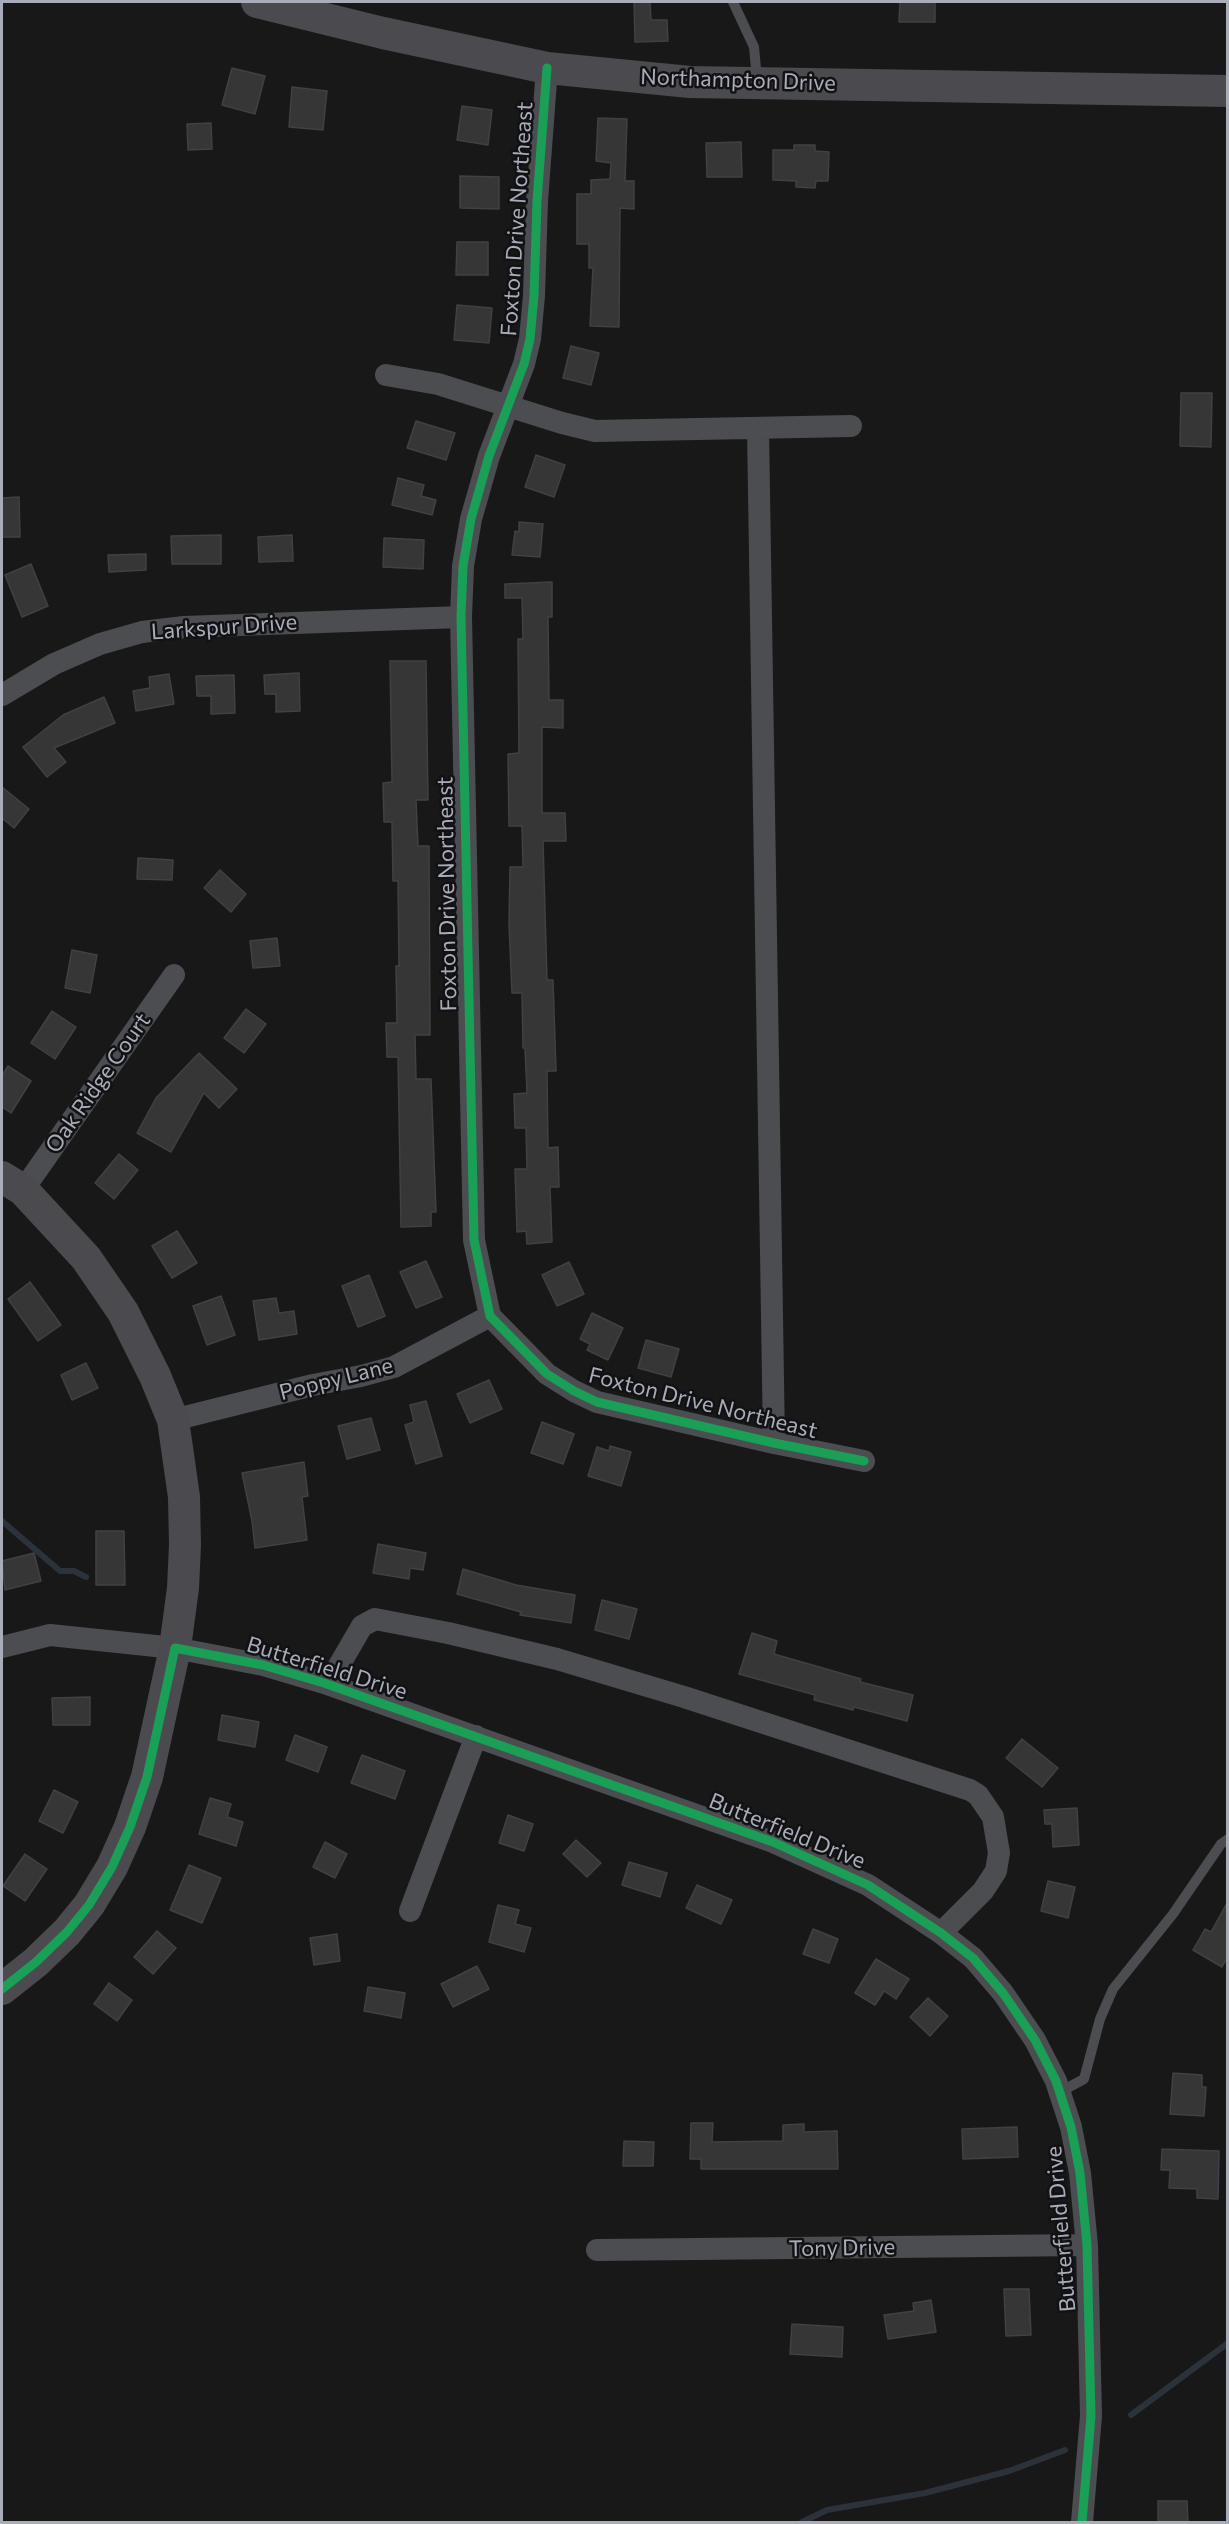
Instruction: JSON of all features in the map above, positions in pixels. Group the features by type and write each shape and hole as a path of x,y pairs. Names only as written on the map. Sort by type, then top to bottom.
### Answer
{"street":[{"name":"Northampton Drive","path":"257,2 383,33 548,68 690,82 1227,91"},
{"name":"Foxton Drive Northeast","path":"548,68 537,201 534,296 530,339 524,364 489,456 471,519 463,566 461,616 474,1240 490,1316 547,1374 597,1402 774,1443 864,1461"},
{"path":"386,375 438,384 562,423 596,431 851,426"},
{"path":"758,428 774,1443"},
{"name":"Larkspur Drive","path":"2,695 54,664 100,644 142,632 184,627 461,616"},
{"name":"Oak Ridge Court","path":"12,1183 174,975"},
{"path":"2,1989 36,1962 67,1932 89,1905 112,1867 130,1827 147,1778 175,1647 183,1588 185,1545 183,1497 173,1420 155,1376 123,1312 86,1258 12,1183"},
{"name":"Poppy Lane","path":"173,1420 313,1384 361,1376 394,1367 490,1316"},
{"name":"Butterfield Drive","path":"324,1683 337,1669 362,1626 375,1619 448,1633 557,1659 684,1697 970,1790 978,1795 993,1817 999,1853 996,1870 983,1891 941,1933"},
{"name":"Butterfield Drive","path":"2,1647 50,1635 175,1647 263,1665 324,1683 773,1842 868,1885 941,1933 973,1958 1003,1993 1035,2040 1060,2092 1076,2150 1087,2245 1091,2416 1082,2523"},
{"path":"410,1911 476,1736"},
{"name":"Tony Drive","path":"597,2250 1087,2245"}],"lane":[{"path":"734,2 754,47 758,83"},
{"path":"1060,2092 1084,2079 1100,2019 1113,1989 1173,1914 1221,1844 1227,1839"}],"building":[{"path":"634,2 650,2 651,20 667,20 668,41 635,42"},
{"path":"900,2 935,2 935,22 899,22"},
{"path":"232,68 265,76 255,114 222,105"},
{"path":"292,87 327,91 323,130 289,127"},
{"path":"462,106 492,110 488,145 457,140"},
{"path":"598,118 627,119 625,181 634,181 634,209 620,208 619,327 590,326 593,268 589,268 589,244 577,244 577,194 591,194 591,180 610,179 611,163 596,161"},
{"path":"211,123 212,149 188,150 187,124"},
{"path":"741,142 742,177 707,177 706,143"},
{"path":"794,145 815,145 815,151 829,152 828,181 816,181 815,188 796,187 796,181 773,180 773,150 794,150"},
{"path":"460,176 499,177 499,209 460,208"},
{"path":"457,242 488,242 488,275 456,275"},
{"path":"457,305 492,308 489,343 454,340"},
{"path":"571,346 599,353 591,385 563,378"},
{"path":"1181,393 1212,393 1211,447 1180,446"},
{"path":"416,421 455,433 446,460 407,448"},
{"path":"536,455 565,465 554,497 525,487"},
{"path":"398,478 424,485 421,496 436,500 432,515 392,505"},
{"path":"19,497 20,537 2,537 2,498"},
{"path":"519,522 543,524 540,557 512,555 515,531 519,532"},
{"path":"221,535 221,564 172,564 171,536"},
{"path":"292,535 293,561 259,562 258,537"},
{"path":"384,538 424,540 423,569 383,567"},
{"path":"146,554 146,570 109,572 108,555"},
{"path":"31,564 48,606 22,617 5,575"},
{"path":"552,582 552,617 548,617 549,700 563,700 563,728 542,727 542,813 565,813 566,841 543,841 547,980 553,980 556,1071 547,1071 548,1148 558,1147 559,1187 550,1187 552,1242 527,1244 526,1231 517,1232 515,1169 527,1169 526,1128 515,1128 514,1094 527,1093 522,993 512,993 509,924 510,867 523,867 522,826 509,826 508,754 519,753 518,639 523,639 522,598 505,598 505,584"},
{"path":"390,661 426,661 428,800 416,800 418,846 429,846 430,1035 415,1035 416,1079 431,1079 436,1212 431,1212 431,1226 401,1227 398,1057 387,1057 386,1023 397,1023 396,966 399,966 398,881 393,881 392,822 384,822 383,783 392,782"},
{"path":"299,673 300,711 276,712 276,694 265,694 264,675"},
{"path":"169,674 174,704 136,711 133,691 150,688 149,677"},
{"path":"234,675 235,713 211,714 211,696 197,696 196,676"},
{"path":"104,697 115,723 54,748 66,762 47,777 23,747 63,715"},
{"path":"2,787 29,809 14,828 2,818"},
{"path":"138,858 173,860 172,880 137,879"},
{"path":"220,870 246,894 231,912 204,888"},
{"path":"277,938 280,966 253,968 250,941"},
{"path":"72,950 97,955 90,993 65,988"},
{"path":"246,1009 266,1024 244,1053 224,1038"},
{"path":"52,1011 76,1027 55,1059 31,1043"},
{"path":"199,1053 237,1089 219,1108 204,1093 171,1152 137,1133 156,1098"},
{"path":"8,1066 31,1081 11,1113 2,1107 2,1076"},
{"path":"119,1154 138,1170 114,1199 95,1183"},
{"path":"177,1231 197,1263 172,1278 152,1246"},
{"path":"426,1261 442,1297 416,1308 400,1272"},
{"path":"569,1262 584,1294 557,1306 542,1275"},
{"path":"369,1275 385,1316 358,1327 342,1286"},
{"path":"30,1282 61,1325 38,1341 8,1299"},
{"path":"221,1296 235,1335 207,1345 193,1306"},
{"path":"276,1298 279,1313 294,1311 297,1334 259,1340 253,1301"},
{"path":"592,1313 623,1328 608,1360 587,1350 590,1344 580,1339"},
{"path":"646,1340 679,1349 671,1377 638,1368"},
{"path":"86,1363 98,1388 72,1400 61,1375"},
{"path":"489,1380 502,1409 470,1423 457,1394"},
{"path":"426,1401 442,1456 416,1464 405,1425 414,1422 410,1405"},
{"path":"371,1418 380,1450 347,1459 338,1426"},
{"path":"542,1422 574,1434 563,1464 531,1453"},
{"path":"610,1446 631,1452 621,1486 588,1476 597,1447 609,1451"},
{"path":"304,1462 308,1496 302,1497 307,1540 255,1548 242,1473"},
{"path":"96,1531 124,1531 125,1585 96,1585"},
{"path":"378,1544 426,1553 423,1570 410,1568 409,1579 373,1573"},
{"path":"34,1553 41,1581 5,1590 2,1561"},
{"path":"463,1569 516,1585 575,1595 571,1623 520,1615 521,1612 457,1594"},
{"path":"602,1600 637,1609 629,1639 595,1630"},
{"path":"752,1633 777,1641 774,1654 861,1679 860,1682 913,1695 907,1721 854,1707 853,1710 814,1700 815,1695 739,1674"},
{"path":"90,1697 90,1725 53,1725 52,1698"},
{"path":"222,1715 259,1722 255,1747 218,1740"},
{"path":"295,1735 327,1747 318,1772 286,1760"},
{"path":"1022,1739 1058,1768 1042,1787 1006,1758"},
{"path":"362,1755 405,1771 395,1799 351,1783"},
{"path":"54,1790 78,1802 63,1833 39,1821"},
{"path":"210,1798 231,1804 227,1817 243,1822 236,1846 199,1834"},
{"path":"1077,1808 1079,1845 1053,1847 1052,1824 1045,1824 1044,1810"},
{"path":"508,1815 533,1824 524,1851 499,1843"},
{"path":"576,1840 601,1863 587,1877 563,1854"},
{"path":"325,1842 347,1854 335,1878 313,1867"},
{"path":"25,1854 47,1869 25,1901 3,1886"},
{"path":"629,1862 667,1873 660,1897 622,1885"},
{"path":"189,1865 221,1878 202,1923 170,1910"},
{"path":"1048,1881 1075,1887 1068,1918 1041,1911"},
{"path":"697,1885 732,1900 721,1924 686,1908"},
{"path":"1227,1903 1227,1958 1222,1967 1193,1950 1205,1929 1211,1932"},
{"path":"498,1905 519,1910 515,1924 531,1928 524,1952 489,1942"},
{"path":"813,1929 838,1939 829,1963 803,1954"},
{"path":"157,1931 176,1948 153,1974 134,1957"},
{"path":"337,1934 340,1961 314,1965 310,1938"},
{"path":"876,1959 909,1979 896,1999 884,1991 875,2005 855,1993"},
{"path":"477,1966 489,1989 453,2007 441,1984"},
{"path":"109,1983 132,2000 117,2021 94,2004"},
{"path":"368,1987 405,1993 401,2018 364,2011"},
{"path":"928,1998 948,2016 930,2036 910,2017"},
{"path":"1173,2073 1202,2075 1202,2087 1206,2087 1204,2116 1170,2114"},
{"path":"691,2123 713,2123 712,2142 783,2141 783,2125 804,2124 804,2132 837,2131 838,2169 701,2169 701,2159 690,2159"},
{"path":"1017,2127 1018,2157 963,2159 962,2129"},
{"path":"624,2141 654,2142 653,2166 623,2166"},
{"path":"1162,2149 1219,2151 1218,2199 1197,2198 1197,2189 1169,2188 1170,2170 1161,2170"},
{"path":"1004,2289 1029,2289 1031,2335 1006,2336"},
{"path":"931,2300 936,2332 888,2339 884,2315 914,2311 913,2303"},
{"path":"792,2324 843,2327 842,2357 790,2354"},
{"path":"1158,2501 1187,2501 1188,2523 1158,2523"}],"waterway":[{"path":"2,1521 60,1571 74,1571 86,1577"},
{"path":"1131,2415 1228,2343"},
{"path":"802,2522 827,2510 925,2493 1009,2471 1065,2450"}],"cycle path":[{"path":"547,68 530,339 524,364 489,456 471,519 463,566 461,617 474,1240 490,1316 547,1374 597,1402 774,1443 864,1461"},
{"path":"2,1989 36,1962 67,1932 89,1905 112,1867 130,1827 147,1777 175,1648 263,1665 324,1683 773,1842 868,1885 941,1933 973,1958 1003,1993 1035,2040 1056,2081 1071,2127 1080,2173 1087,2245 1091,2416 1082,2522"}]}
